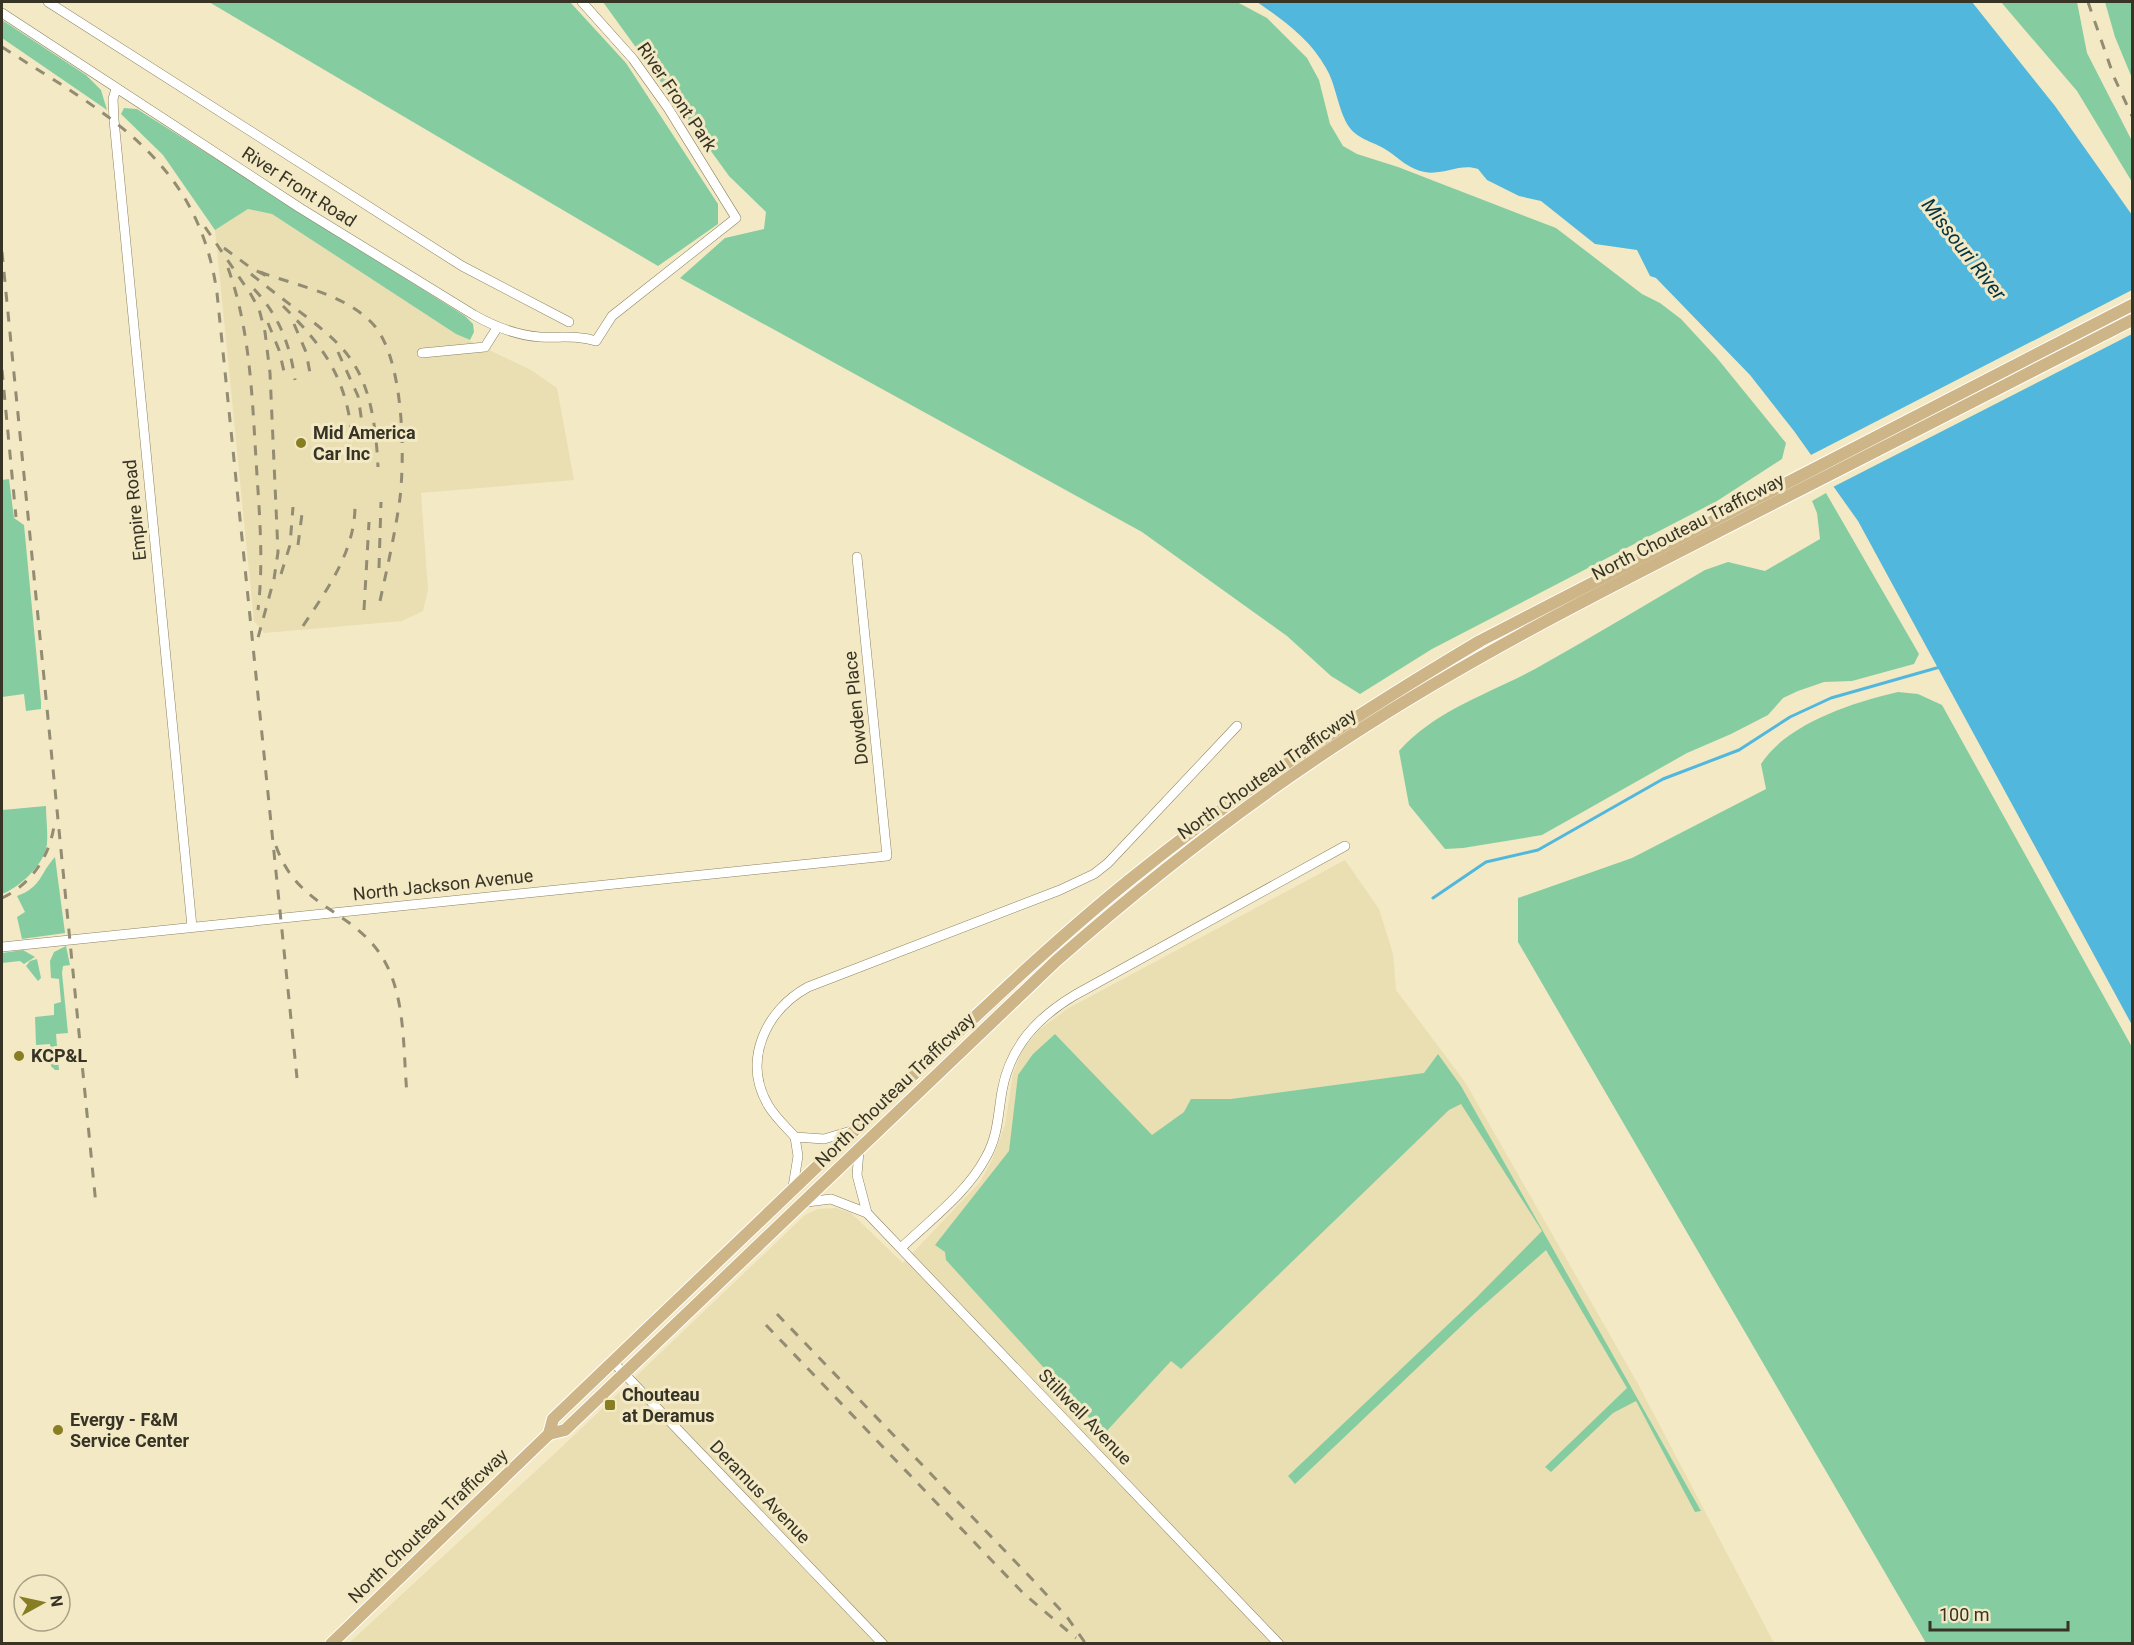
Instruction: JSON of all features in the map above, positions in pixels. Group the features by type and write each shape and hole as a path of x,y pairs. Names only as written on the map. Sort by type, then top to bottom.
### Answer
{"main road":[{"name":"North Chouteau Trafficway","path":"549,1434 553,1419 793,1187 1073,928 1130,879 1249,788 1397,690 1480,641 2133,304"},
{"name":"North Chouteau Trafficway","path":"331,1644 549,1434 565,1430 807,1202 1056,961 1122,903 1258,799 1348,738 1489,652 1594,595 2133,320"}],"street":[{"name":"River Front Road","path":"48,2 434,248 512,294 569,322"},
{"name":"River Front Park","path":"582,2 633,59 668,108 736,218 612,316 596,340"},
{"name":"River Front Road","path":"2,13 371,254 497,328 519,334 586,337 596,340"},
{"name":"Empire Road","path":"116,89 113,99 114,120 192,927"},
{"path":"422,353 485,347 497,328"},
{"name":"Dowden Place","path":"857,557 887,856"},
{"name":"North Chouteau Trafficway","path":"855,1130 824,1139 795,1137 775,1115 760,1087 758,1058 763,1033 780,1007 808,987 1060,890 1094,874 1108,863 1237,726"},
{"path":"901,1248 966,1185 986,1158 996,1134 1002,1090 1009,1065 1021,1042 1040,1019 1075,995 1345,846"},
{"name":"North Jackson Avenue","path":"2,947 887,856"},
{"path":"793,1187 798,1156 795,1137"},
{"name":"Stillwell Avenue","path":"859,1151 857,1175 867,1213"},
{"name":"Stillwell Avenue","path":"807,1202 831,1199 867,1213 1279,1644"},
{"name":"Deramus Avenue","path":"613,1362 883,1644"}],"shaded area":[{"path":"248,209 272,214 456,334 531,370 557,388 574,480 421,493 428,590 423,611 402,621 264,633 254,621 215,230"},
{"path":"1345,860 1379,909 1393,954 1396,990 1465,1082 1638,1384 1774,1643 348,1644 565,1444 805,1215 818,1209 836,1208 851,1213 903,1263 980,1182 992,1160 1005,1125 1013,1073 1023,1049 1039,1030 1067,1009"}],"green space":[{"path":"209,2 570,2 626,63 718,204 718,224 658,266"},
{"path":"603,2 1237,2 1267,18 1307,58 1319,80 1330,124 1343,146 1357,154 1398,167 1556,228 1642,294 1660,303 1681,319 1717,358 1786,443 1782,459 1717,501 1432,649 1360,694 1331,676 1287,636 1142,532 680,278 725,238 764,229 766,212 729,176"},
{"path":"2001,2 2077,2 2087,53 2132,141 2132,182 2077,91"},
{"path":"2105,2 2132,2 2132,78 2115,37"},
{"path":"2,20 86,75 101,90 107,110 2,38"},
{"path":"124,108 137,109 465,316 473,324 474,332 470,340 456,334 272,214 248,209 215,230 163,155 121,114"},
{"path":"9,479 14,518 24,525 41,702 41,709 26,711 24,694 2,697 2,480"},
{"path":"1826,493 1919,654 1914,664 1852,681 1824,682 1798,691 1783,698 1768,715 1687,753 1542,835 1445,849 1409,805 1399,751 1413,737 1462,704 1535,669 1705,570 1728,562 1765,571 1820,539 1817,513 1812,501"},
{"path":"1898,692 1918,694 1942,705 2132,1047 2132,1643 1926,1643 1518,942 1518,898 1632,858 1766,789 1761,764 1787,737 1822,717"},
{"path":"46,806 47,844 42,859 23,881 2,894 2,810"},
{"path":"55,857 65,933 22,939 17,917 25,912 17,896 36,884"},
{"path":"66,946 70,965 63,966 62,973 68,1033 56,1034 59,1070 55,1070 51,1066 50,1044 36,1045 35,1017 54,1015 54,1004 61,1002 59,979 51,978 50,961 54,952"},
{"path":"23,950 35,957 24,964 20,961 2,963 2,953"},
{"path":"37,959 41,978 38,981 26,966 30,961"},
{"path":"1055,1034 1152,1135 1184,1112 1191,1099 1231,1099 1424,1073 1438,1054 1461,1086 1701,1511 1695,1512 1636,1401 1613,1413 1551,1472 1545,1467 1627,1388 1546,1250 1475,1313 1295,1484 1288,1476 1476,1298 1542,1231 1461,1104 1449,1110 1181,1369 1171,1361 1104,1434 946,1260 945,1252 935,1245 1009,1151 1018,1075 1033,1054"}],"water":[{"name":"Missouri River","path":"1257,2 1972,2 2055,106 2132,215 2132,1025 1858,521 1794,431 1750,375 1656,278 1650,276 1637,250 1595,244 1541,201 1519,196 1487,180 1478,169 1470,167 1432,173 1424,172 1411,167 1382,147 1358,136 1345,120 1332,80 1320,58 1295,31"}],"pier":[{"path":"2132,290 2132,334 1831,488 1809,456"}],"waterway":[{"path":"1433,898 1486,862 1538,850 1663,779 1739,750 1790,717 1831,698 1940,667"}],"railway":[{"path":"2088,2 2114,77 2132,116"},
{"path":"2,47 76,94 141,144 168,174 190,207 207,247 217,293 297,1078"},
{"path":"205,227 250,293 259,309 265,332 270,373 278,552 274,579 256,645"},
{"path":"224,248 251,268 267,276"},
{"path":"2,252 96,1205"},
{"path":"228,268 241,315 251,387 260,534 261,572 258,610"},
{"path":"260,272 318,291 347,304 371,322 382,337 390,357 400,406 402,479 396,526 378,610"},
{"path":"251,274 327,333 358,370 368,395 378,467"},
{"path":"254,289 263,299 282,331 290,354 295,380"},
{"path":"283,306 310,335 331,364 344,397 352,436"},
{"path":"268,323 279,350 286,380"},
{"path":"294,324 306,352 311,378"},
{"path":"338,352 358,396 364,436"},
{"path":"2,370 16,517"},
{"path":"379,568 381,502"},
{"path":"303,626 331,583 346,553 351,537 355,503"},
{"path":"298,545 303,506"},
{"path":"281,574 290,545 293,507"},
{"path":"364,610 369,522"},
{"path":"2,898 22,885 37,869 48,849 54,826"},
{"path":"276,846 286,867 298,884 359,931 373,944 385,962 392,977 400,1009 407,1094"},
{"path":"777,1314 1032,1579 1067,1617 1086,1644"},
{"path":"766,1325 1023,1593 1076,1638"}],"place":[{"name":"Mid America Car Inc","path":"301,443"},
{"name":"KCP&L","path":"19,1056"},
{"name":"Chouteau at Deramus","path":"610,1405"},
{"name":"Evergy - F&M Service Center","path":"58,1430"}]}
